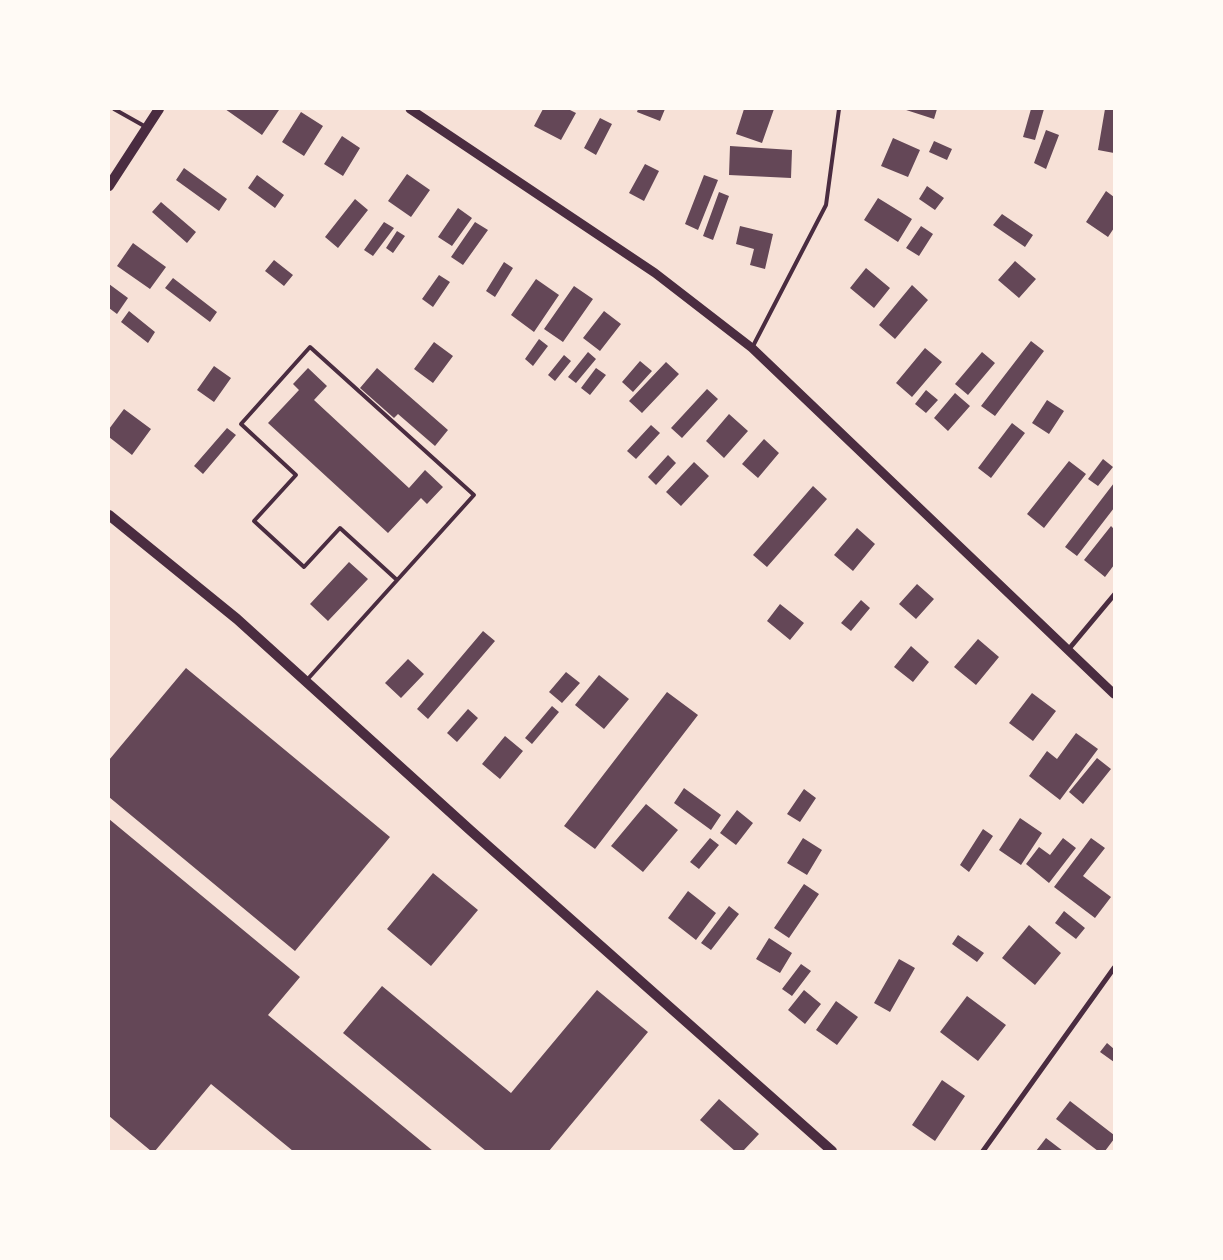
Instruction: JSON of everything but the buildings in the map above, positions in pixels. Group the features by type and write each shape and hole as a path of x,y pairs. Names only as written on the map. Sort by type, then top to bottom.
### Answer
{"main road":[{"path":"109,186 159,109"},
{"path":"109,515 238,619 470,830 832,1151"}],"street":[{"path":"410,109 655,273 752,348 1114,694"},
{"path":"1068,650 1114,595"},
{"path":"983,1151 1114,968"}],"lane":[{"path":"114,109 146,127"},
{"path":"752,348 826,206 839,109"},
{"path":"306,681 474,496 310,347 241,424 296,475 254,521 304,567 340,528 397,580"}]}
